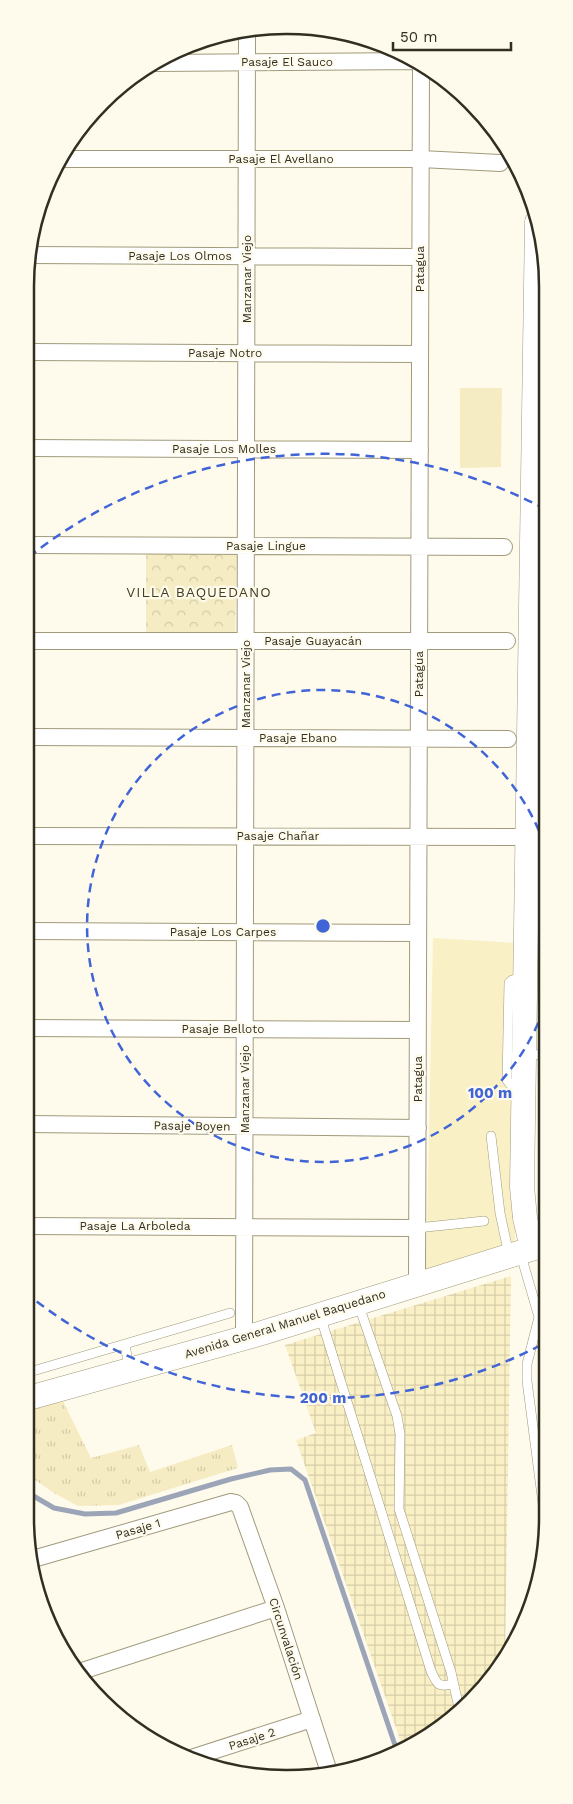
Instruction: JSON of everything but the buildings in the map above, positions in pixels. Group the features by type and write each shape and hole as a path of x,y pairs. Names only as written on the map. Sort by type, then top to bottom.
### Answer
{"street":[{"name":"Manzanar Viejo","path":"244,1338 247,37"},
{"name":"Pasaje El Sauco","path":"168,64 402,62"},
{"name":"Patagua","path":"417,1284 420,72"},
{"name":"Pasaje El Avellano","path":"69,159 421,159 500,163"},
{"path":"526,1250 523,1195 524,1086 534,1055 526,977 536,834 537,254"},
{"name":"Pasaje Los Olmos","path":"36,255 420,256"},
{"name":"Pasaje Notro","path":"34,352 420,354"},
{"name":"Pasaje Los Molles","path":"34,448 420,450"},
{"name":"Pasaje Lingue","path":"34,545 504,547"},
{"name":"Pasaje Guayacán","path":"34,642 507,641"},
{"name":"Pasaje Ebano","path":"34,737 508,740"},
{"name":"Pasaje Chañar","path":"34,836 419,836 536,834"},
{"name":"Pasaje Los Carpes","path":"34,931 418,933"},
{"name":"Pasaje Belloto","path":"34,1028 418,1030"},
{"name":"Pasaje Boyen","path":"34,1124 418,1128"},
{"name":"Pasaje La Arboleda","path":"34,1226 417,1228"},
{"name":"Avenida General Manuel Baquedano","path":"34,1397 244,1338 526,1250"},
{"name":"Pasaje 1","path":"37,1558 231,1502 236,1503 240,1507"},
{"name":"Circunvalación","path":"240,1507 276,1608 327,1767"},
{"path":"85,1670 276,1608"},
{"name":"Pasaje 2","path":"200,1755 312,1719"}],"lane":[{"path":"524,1086 510,1084 507,1080 508,983 512,980 526,977"},
{"path":"491,1136 500,1213 526,1250 539,1317 527,1364 527,1381 539,1442"},
{"path":"417,1228 484,1221"},
{"path":"358,1303 397,1416 400,1434 398,1509 450,1672 457,1704"},
{"path":"34,1371 230,1313"},
{"path":"320,1315 431,1671 437,1683 444,1686 452,1684"},
{"path":"125,1344 129,1370"}],"shaded area":[{"path":"433,938 517,943 515,1243 426,1272"},
{"path":"511,1276 505,1643 497,1658 477,1684 453,1708 427,1728 401,1742 296,1440 316,1433 285,1345"}],"green space":[{"path":"460,388 502,388 501,467 460,468"},
{"path":"146,552 237,555 235,638 146,638"},
{"path":"62,1399 91,1458 139,1445 150,1472 232,1445 238,1468 119,1505 78,1506 34,1479 34,1408"}],"waterway":[{"path":"34,1496 54,1508 85,1514 116,1513 231,1479 270,1470 291,1469 305,1480 395,1745"}],"district":[{"name":"VILLA BAQUEDANO","path":"199,592"}]}
